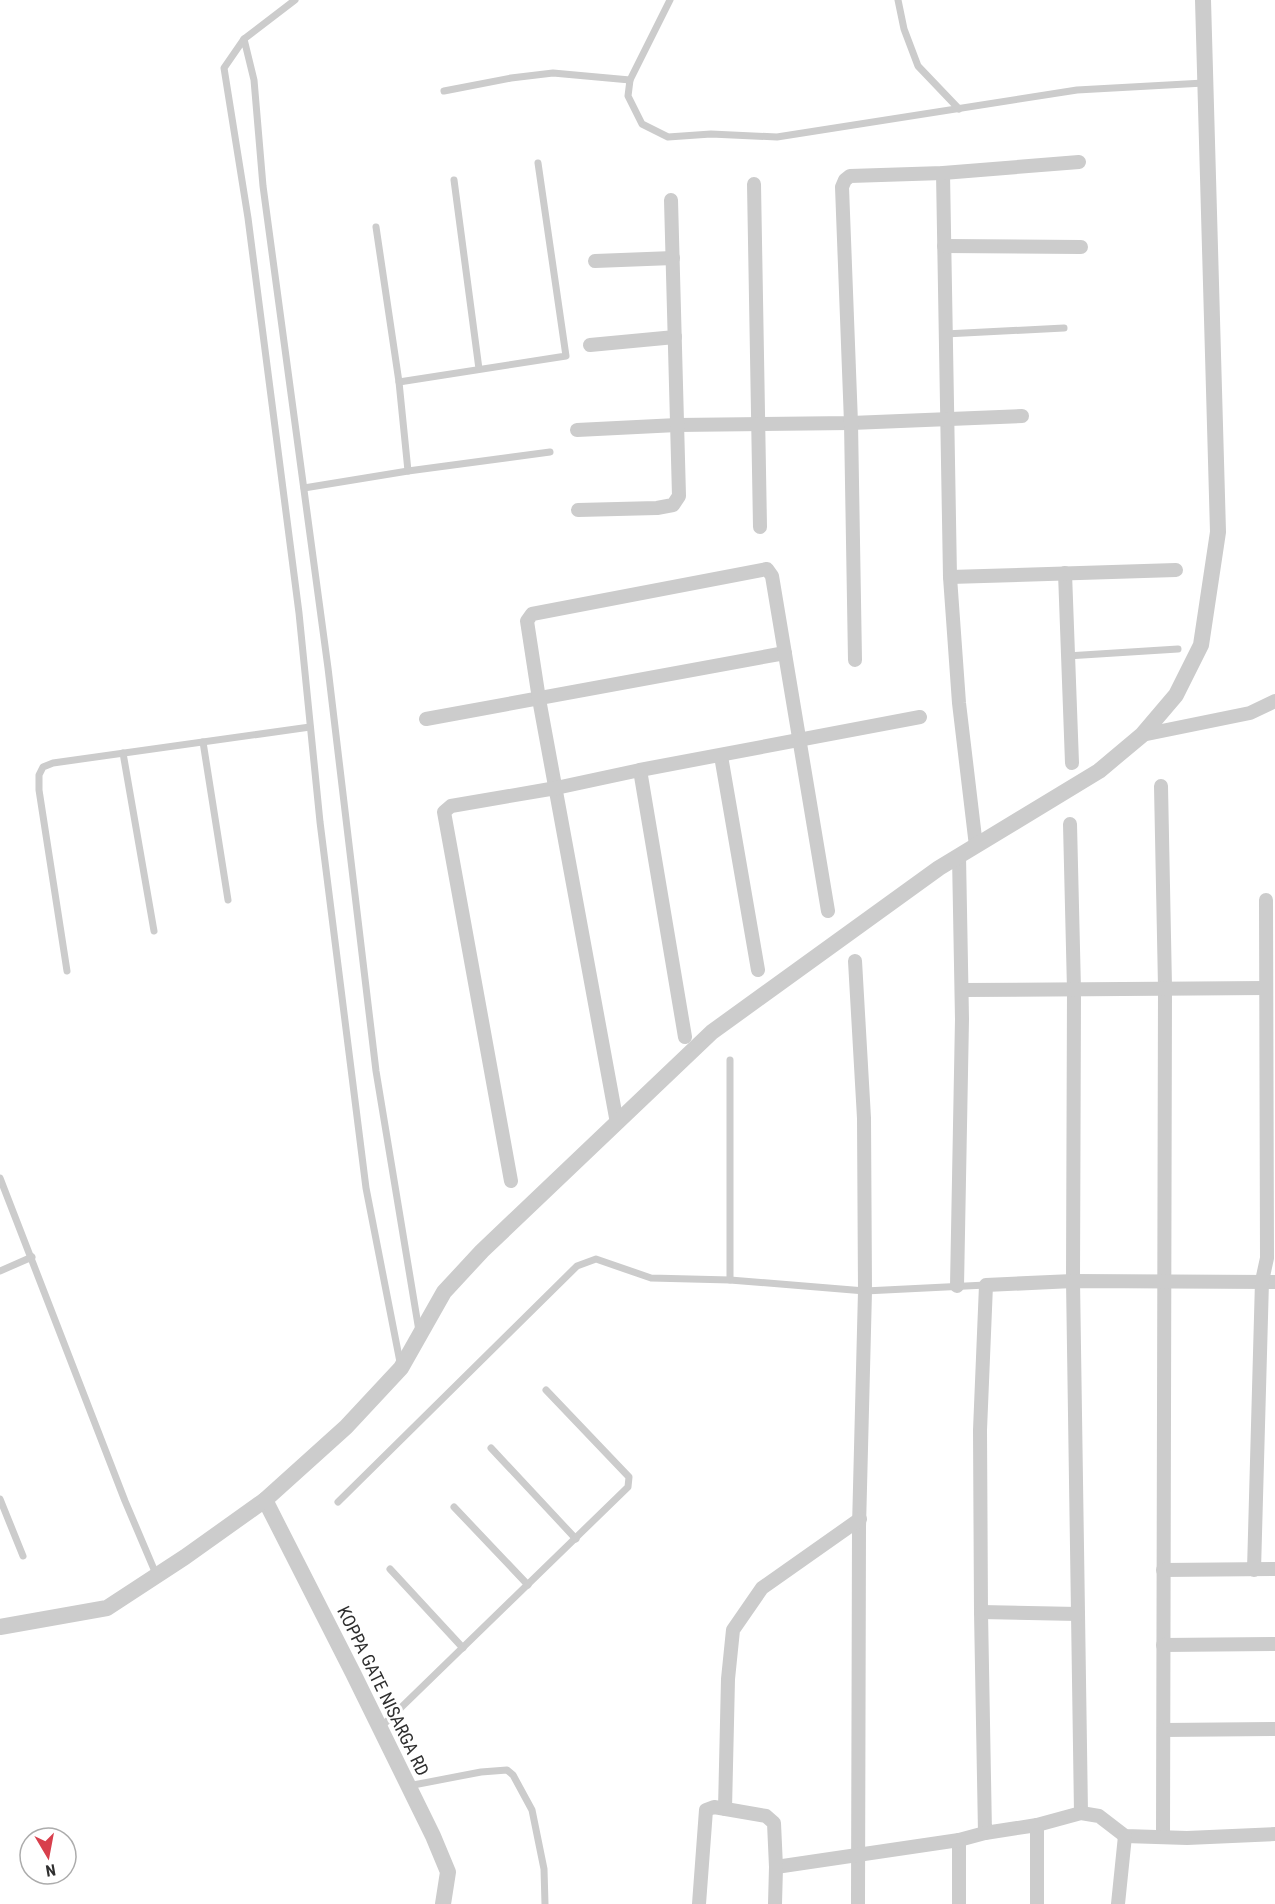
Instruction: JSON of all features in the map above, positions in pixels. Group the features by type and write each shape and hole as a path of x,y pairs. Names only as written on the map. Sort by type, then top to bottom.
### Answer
{"street":[{"path":"0,1627 107,1608 265,1500 346,1427 402,1368 444,1292 482,1251 712,1032 939,868 1099,771 1142,735 1176,695 1201,645 1218,532 1203,0"},
{"path":"855,660 851,423 842,187 845,180 850,176 944,173 1079,162"},
{"path":"944,173 950,577 959,703 976,846"},
{"path":"754,184 760,527"},
{"path":"578,510 657,508 673,505 680,496 671,200"},
{"path":"944,246 1080,247"},
{"path":"595,261 673,258"},
{"path":"590,345 675,337"},
{"path":"578,430 677,425 851,423 1022,416"},
{"path":"617,1123 539,699 527,621 532,614 767,569 772,576 828,911"},
{"path":"950,577 1176,570"},
{"path":"1065,573 1072,763"},
{"path":"426,719 785,653"},
{"path":"1142,735 1250,712 1275,701"},
{"path":"511,1181 444,812 452,806 920,717"},
{"path":"721,756 758,969"},
{"path":"640,770 685,1037"},
{"path":"1161,786 1165,987 1163,1837"},
{"path":"1070,825 1074,990 1073,1281 1081,1813"},
{"path":"957,1286 962,990 959,856"},
{"path":"1254,1570 1269,1281 1267,1258 1266,900"},
{"path":"855,961 864,1118 865,1291 860,1519 858,1904"},
{"path":"962,990 1266,988"},
{"path":"985,1833 980,1430 986,1285 1073,1281 1269,1281"},
{"name":"KOPPA GATE NISARGA RD","path":"265,1500 380,1728 448,1872 443,1904"},
{"path":"725,1809 728,1678 733,1630 762,1587 860,1519"},
{"path":"1163,1570 1275,1569"},
{"path":"981,1612 1078,1614"},
{"path":"1163,1645 1275,1644"},
{"path":"1164,1730 1275,1729"},
{"path":"699,1904 706,1810 714,1807 766,1816 774,1823 775,1904"},
{"path":"776,1867 959,1840 985,1833 1037,1825 1081,1813 1099,1816 1125,1836 1275,1834"},
{"path":"1037,1825 1037,1904"},
{"path":"1118,1904 1125,1836"},
{"path":"959,1840 959,1904"}],"lane":[{"path":"295,0 244,39 224,68 248,218 299,613 320,822 366,1188 402,1368"},
{"path":"670,0 630,80 628,96 642,124 668,137 711,134 777,136 1077,90 1206,82"},
{"path":"898,0 904,29 918,66 959,109"},
{"path":"244,39 254,80 263,186 304,488 376,1071 420,1336"},
{"path":"444,91 511,78 553,73 630,80"},
{"path":"399,382 566,356 538,163"},
{"path":"454,180 479,369"},
{"path":"376,227 399,382 408,471"},
{"path":"945,334 1064,328"},
{"path":"304,488 550,452"},
{"path":"1067,656 1178,649"},
{"path":"67,971 39,790 39,775 43,767 53,763 310,727"},
{"path":"203,742 228,900"},
{"path":"123,753 154,931"},
{"path":"730,1060 730,1280"},
{"path":"0,1178 125,1501 157,1575"},
{"path":"0,1271 32,1257"},
{"path":"338,1502 577,1266 596,1259 651,1278 730,1280 865,1291 986,1285"},
{"path":"380,1728 628,1487 629,1477 546,1390"},
{"path":"490,1448 576,1539"},
{"path":"0,1499 23,1556"},
{"path":"454,1507 528,1585"},
{"path":"390,1569 463,1648"},
{"path":"408,1786 481,1772 507,1770 513,1775 532,1810 544,1869 545,1904"}]}
